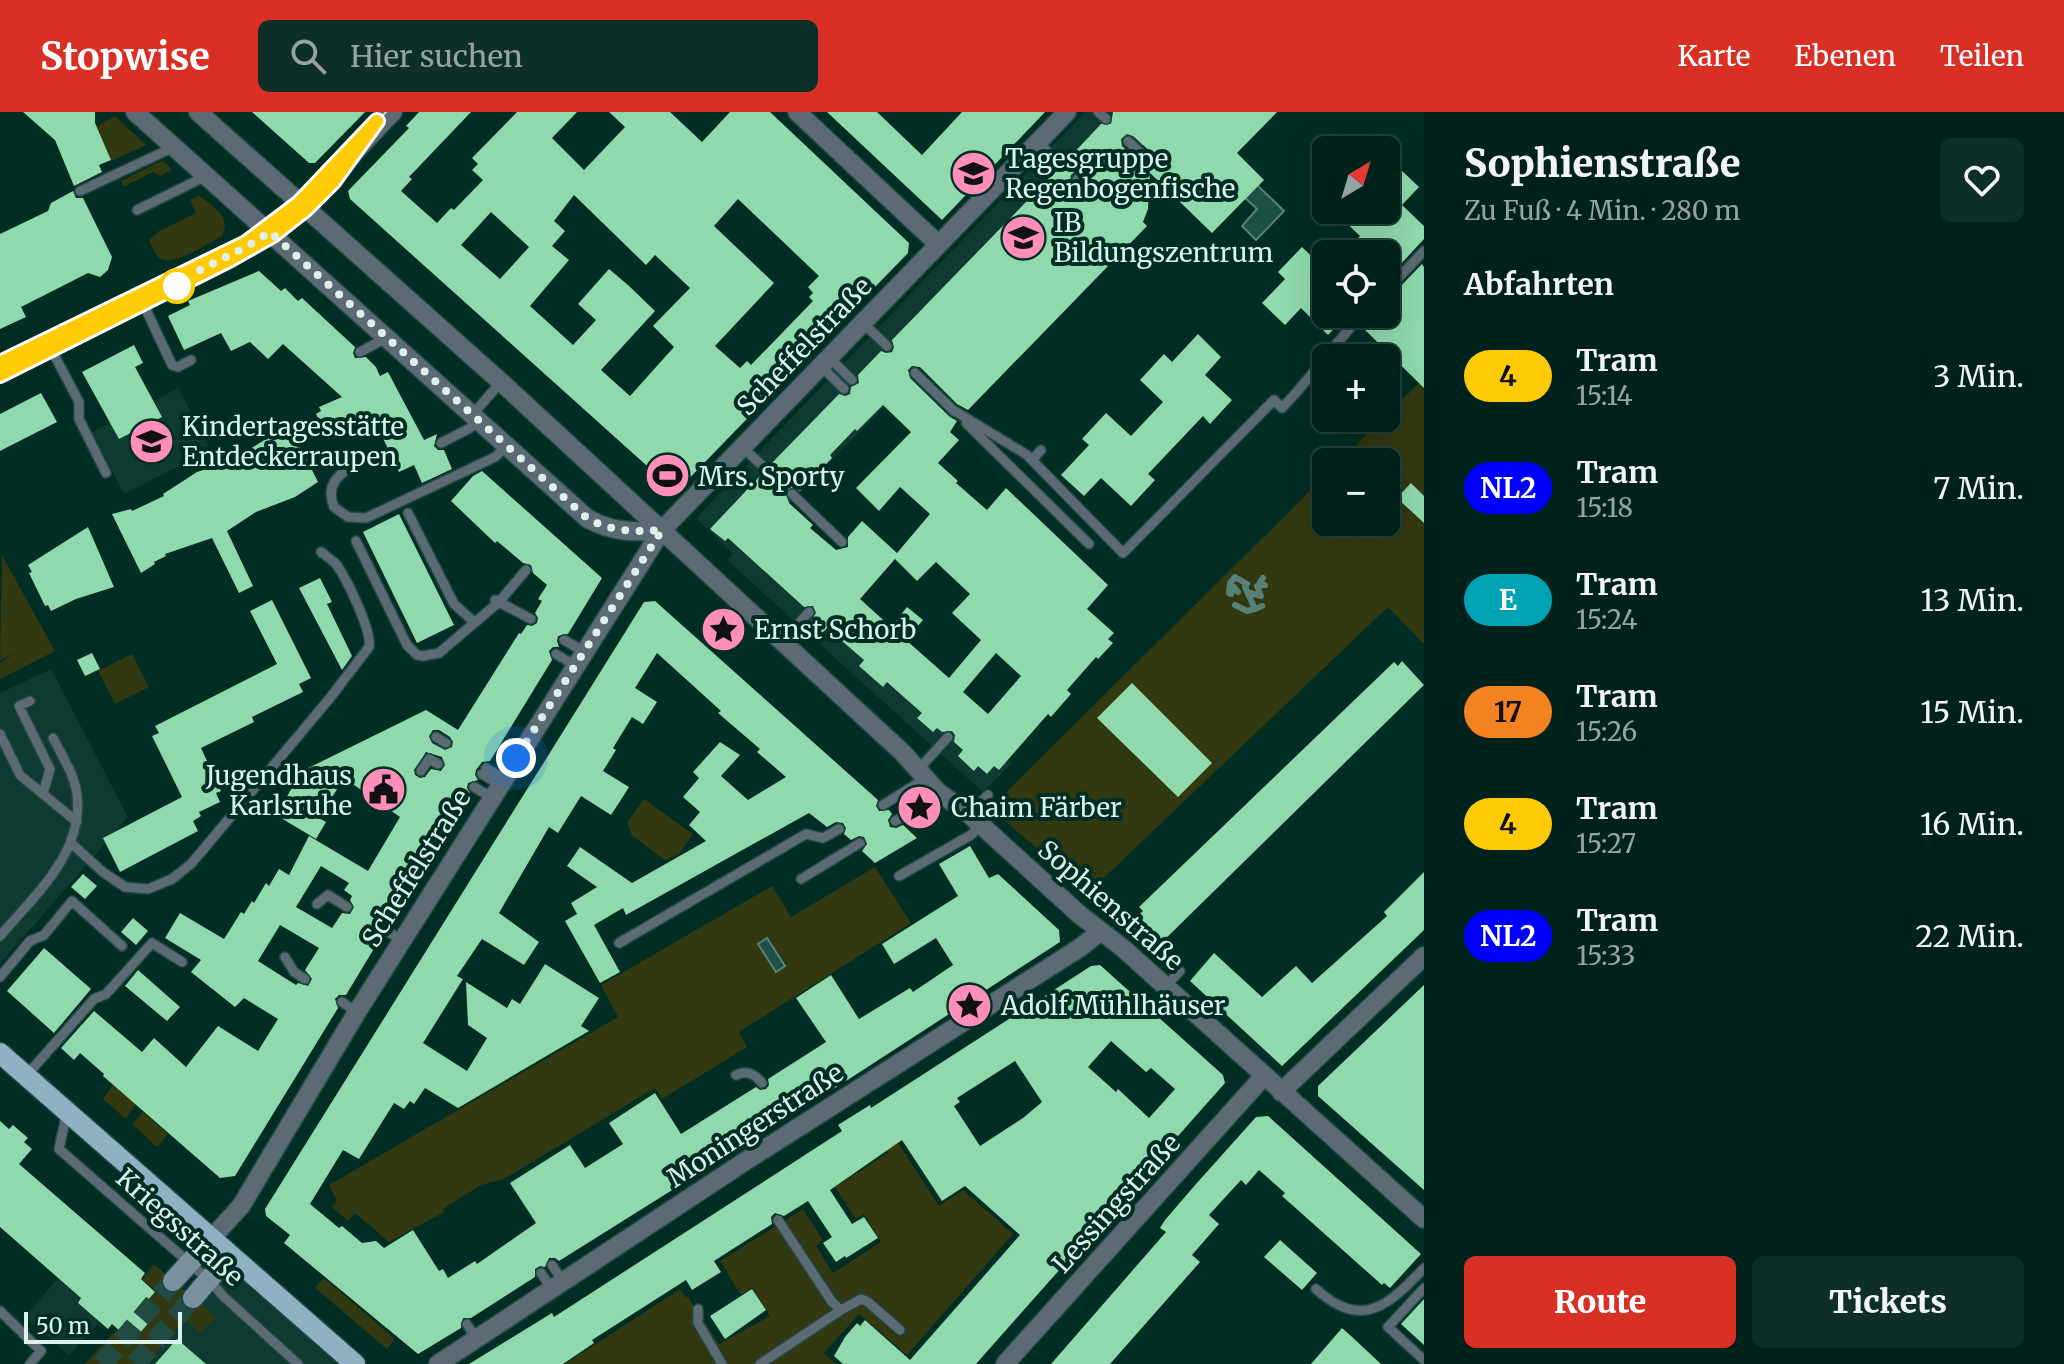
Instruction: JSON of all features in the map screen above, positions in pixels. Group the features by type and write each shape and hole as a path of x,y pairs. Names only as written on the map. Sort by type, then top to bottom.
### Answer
{"main road":[{"path":"0,1053 355,1364"}],"street":[{"path":"135,112 588,519 630,533 662,530"},
{"name":"Sophienstraße","path":"198,112 501,382 783,641 903,753 938,792 975,820 1424,1219"},
{"path":"0,369 248,246 270,232 302,206 393,112"},
{"name":"Scheffelstraße","path":"211,1239 241,1206 349,1007 402,940 662,530 742,447 775,401 825,362 1041,131 1067,112"},
{"path":"809,116 938,244"},
{"name":"Moningerstraße","path":"438,1364 472,1331 557,1286 790,1124 1081,947 1101,931"},
{"path":"1281,1092 1424,956"},
{"name":"Lessingstraße","path":"1005,1364 1264,1076"},
{"path":"173,1281 211,1239"},
{"path":"193,1298 230,1255"}],"lane":[{"path":"1041,131 1061,165"},
{"path":"1128,141 1147,159"},
{"path":"80,191 174,147"},
{"path":"1077,180 1090,167"},
{"path":"137,210 206,176"},
{"path":"1400,276 1424,251"},
{"path":"141,299 172,365 178,367 191,360"},
{"path":"863,323 887,346"},
{"path":"953,410 1032,460 1123,553 1274,400 1282,408 1310,379 1324,356 1350,328"},
{"path":"360,352 386,338"},
{"path":"49,345 79,402 79,419 106,473"},
{"path":"825,362 852,380"},
{"path":"825,362 844,389"},
{"path":"915,373 1089,544"},
{"path":"441,443 470,428 501,382"},
{"path":"345,471 337,476 331,490 334,507 340,513 357,519 383,511 495,457 507,446"},
{"path":"742,447 766,469"},
{"path":"1032,460 1041,450"},
{"path":"792,494 842,542"},
{"path":"408,513 454,604 473,621"},
{"path":"356,541 407,645 417,655 439,653 526,570"},
{"path":"71,843 125,887 148,889 161,885 191,864 369,647 369,631 360,611 335,563 321,552"},
{"path":"496,600 531,619"},
{"path":"783,641 809,612"},
{"path":"564,640 578,658"},
{"path":"556,654 578,658"},
{"path":"30,701 19,706 50,769 43,794"},
{"path":"0,734 20,775 77,822"},
{"path":"436,737 446,743"},
{"path":"883,805 921,774 948,737"},
{"path":"0,936 61,863 77,822 75,786 53,738"},
{"path":"421,771 429,759 438,764"},
{"path":"484,771 498,787"},
{"path":"474,787 498,787"},
{"path":"895,821 925,805 938,792"},
{"path":"899,876 971,835 988,795"},
{"path":"619,943 806,834 823,838 839,829"},
{"path":"801,879 860,843"},
{"path":"317,904 328,895 347,907"},
{"path":"0,977 30,941 44,935 72,901 122,946"},
{"path":"385,930 402,940"},
{"path":"26,1076 94,999 106,994 152,943 182,962"},
{"path":"285,957 294,972 305,979"},
{"path":"1165,987 1180,971"},
{"path":"736,1075 743,1072 753,1074 762,1083"},
{"name":"Kriegsstraße","path":"67,1112 59,1149 209,1280 298,1364"},
{"path":"778,1220 832,1302 841,1310"},
{"path":"552,1265 557,1286"},
{"path":"1316,1289 1337,1306 1369,1309 1391,1301 1424,1268"},
{"path":"541,1273 557,1286"},
{"path":"1424,1288 1388,1327 1424,1360"},
{"path":"760,1364 861,1299 900,1330"},
{"path":"698,1309 698,1323 722,1364"},
{"path":"0,1311 41,1351 30,1364"}],"shaded area":[{"path":"1085,112 1178,112 758,534 1012,763 983,792 727,560 733,554 696,518"},
{"path":"1254,182 1284,211 1256,240 1242,226 1257,209 1242,195"},
{"name":"Kindertagesstätte Entdeckerraupen","path":"178,388 211,450 124,494 92,432 110,423 104,411 147,389 154,401"},
{"path":"51,669 128,817 0,964 0,693"},
{"path":"767,938 785,966 776,972 758,944"},
{"path":"220,1250 350,1364 121,1364"},
{"path":"58,1278 104,1317 69,1355 25,1317"}],"green space":[{"path":"115,116 146,145 111,161 97,126"},
{"path":"163,160 172,170 160,176 153,172 123,187 121,181"},
{"path":"199,195 223,217 222,236 172,260 158,257 149,240 159,231 196,213 190,200"},
{"path":"1424,378 1424,644 1388,607 1088,893 990,808 1312,489 1312,536 1400,536 1400,448 1353,448 1369,432 1400,432 1400,402"},
{"path":"2,555 55,651 0,679 0,663 16,652 0,661"},
{"path":"132,654 149,687 115,704 98,671"},
{"path":"644,799 693,834 679,854 665,860 631,835 627,822"},
{"path":"875,867 911,923 739,1032 747,1047 662,1099 655,1088 504,1179 481,1185 443,1209 444,1212 389,1242 355,1213 348,1221 332,1207 337,1201 329,1185 618,1017 601,985 772,886 791,917"},
{"path":"113,1085 136,1104 126,1119 103,1099"},
{"path":"143,1112 168,1134 157,1147 132,1124"},
{"path":"897,1141 939,1206 963,1190 1013,1234 907,1355 859,1314 824,1353 836,1364 565,1364 680,1289 719,1344 770,1316 752,1288 741,1295 720,1261 803,1209 823,1240 816,1246 833,1273 881,1242 864,1214 856,1219 835,1187 888,1153 886,1148"},
{"path":"154,1264 215,1317 201,1333 185,1319 146,1364 85,1364 118,1331 132,1342 161,1310 149,1300 156,1291 142,1279"},
{"path":"324,1278 395,1339 387,1349 315,1288"}],"building":[{"path":"23,112 95,112 95,123 111,160 99,165 102,172 74,186 55,140"},
{"path":"252,112 365,112 315,163 309,163"},
{"path":"419,112 471,112 409,177 412,179 401,191 437,223 483,180 472,170 478,164 472,158 517,112 577,112 552,138 584,170 625,127 609,112 670,112 702,142 730,112 770,112 909,243 908,253 676,492 350,199 348,191 409,128 406,126","holes":["574,195 646,265 655,255 690,288 653,326 674,347 630,396 601,370 655,311 609,269 578,304 596,320 573,345 530,306 569,260 552,246 565,231 554,221","738,199 819,276 808,287 813,293 809,297 813,301 751,365 747,361 740,368 715,346 774,283 714,226","491,212 529,247 500,279 461,245"]},
{"path":"827,112 877,112 922,155 962,112 1045,112 942,220"},
{"path":"1113,112 1277,112 1237,153 1264,180 1212,233 1150,173 1148,209 1143,222 1147,226 968,410 957,404 920,367 912,366 908,370 910,378 957,421 950,432 959,440 938,463 958,481 956,483 987,510 1006,488 1108,585 1087,609 1114,633 1108,639 1113,643 1067,690 1071,694 1051,717 1048,714 999,770 994,766 987,774 978,766 974,771 958,756 963,750 954,742 952,731 942,732 937,728 933,732 917,718 922,713 887,682 883,687 859,666 864,660 827,628 822,633 810,622 816,613 813,606 804,607 728,538 725,541 710,529 761,475 771,475 771,464 839,394 850,394 851,387 859,383 858,375 881,351 892,352 892,340 1056,171 1067,170 1067,160 1101,124 1111,124","holes":["1127,134 1133,136 1153,154 1152,165 1142,165 1122,146 1121,139","1091,160 1097,164 1096,172 1082,186 1072,186 1071,175","883,405 911,432 856,488 879,511 900,487 930,514 897,553 862,521 848,537 848,547 836,550 810,528 813,525 789,503 785,491 793,487 800,491 832,458 830,455 855,429 857,431","895,559 917,581 936,562 970,594 952,613 981,640 949,678 906,640 923,620 907,607 891,627 860,599","996,653 1021,676 988,714 963,692"]},
{"path":"1400,169 1419,187 1402,205 1424,226 1424,239 1400,265 1400,240 1356,240 1360,236 1348,224 1400,224"},
{"path":"73,191 76,198 83,198 112,257 108,270 100,277 88,273 21,307 26,317 0,329 0,234 48,211 51,203"},
{"path":"1302,247 1312,257 1312,319 1301,308 1285,325 1262,303 1285,279 1278,272"},
{"path":"1422,264 1424,388 1400,364 1400,344 1379,344 1363,328 1400,328 1400,287"},
{"path":"259,271 281,291 285,288 298,301 302,298 355,347 355,358 366,357 380,376 388,372 424,440 437,434 434,446 444,450 452,469 422,483 414,465 399,472 372,415 332,434 329,429 299,444 318,482 295,497 256,512 227,531 253,586 239,593 212,538 165,554 141,573 112,514 132,511 164,496 197,472 231,461 266,439 319,420 316,414 321,411 319,407 342,397 283,344 268,359 250,342 231,351 221,333 184,350 168,316 190,305 188,301"},
{"path":"1321,328 1335,328 1328,335"},
{"path":"1198,334 1221,357 1205,375 1232,400 1210,424 1203,416 1148,474 1155,480 1131,506 1101,478 1084,496 1061,475 1089,445 1082,439 1106,413 1131,436 1163,402 1140,380 1164,354 1172,362"},
{"path":"134,345 143,363 135,367 162,417 119,439 82,372"},
{"path":"41,393 57,422 0,451 0,414"},
{"path":"482,471 602,578 568,634 558,636 559,647 549,651 552,660 490,761 482,762 476,770 478,780 468,783 470,793 391,922 379,926 381,937 346,995 335,999 338,1008 235,1176 220,1178 80,1053 74,1060 61,1048 94,1011 142,1052 154,1038 186,1067 218,1026 258,1051 278,1019 244,998 235,1007 191,972 201,960 165,938 180,913 224,939 241,912 244,914 252,901 254,903 279,869 289,875 309,836 368,871 400,817 344,778 319,818 326,822 316,839 276,815 296,781 290,777 426,710 458,730 519,633 527,625 537,623 535,613 542,601 538,599 547,585 533,573 531,565 523,563 497,541 495,543 451,501 473,476","holes":["433,730 439,730 450,737 452,747 445,750 432,743 429,736","426,752 442,757 445,765 441,771 431,769 420,778 414,770","321,866 349,883 344,890 352,896 350,900 354,907 350,914 342,913 332,928 296,907","280,925 319,948 305,970 312,979 308,986 296,985 258,961"]},
{"path":"1411,483 1424,496 1424,523 1400,501 1400,495"},
{"path":"399,514 454,625 417,643 363,532"},
{"path":"88,527 114,587 51,611 48,605 45,606 28,565"},
{"path":"320,578 332,602 327,604 352,656 342,670 299,588"},
{"path":"272,600 311,678 299,684 303,692 252,717 254,722 201,748 221,791 216,793 220,802 199,812 201,816 193,821 198,831 120,872 103,838 182,797 152,736 159,733 155,726 277,664 250,611"},
{"path":"655,601 878,800 876,806 879,811 889,810 892,814 888,820 890,827 903,825 917,838 875,863 862,851 867,844 864,837 851,840 844,834 846,828 843,823 836,822 827,827 809,813 626,915 623,908 594,925 620,972 600,983 565,921 577,914 571,903 597,887 567,866 580,847 632,883 706,841 689,825 700,812 683,797 699,778 693,772 720,742 740,755 721,776 748,800 786,777 757,752 760,749 718,713 721,711 657,653 635,688 657,702 643,724 632,717 603,771 629,787 611,815 581,796 558,833 549,827 499,913 539,942 524,965 482,939 457,976 463,979 423,1043 467,1071 487,1038 468,1025 466,982 507,1008 512,999 520,1004 545,964 599,998 581,1026 589,1031 458,1108 425,1088 414,1104 410,1101 404,1109 394,1103 359,1159 343,1150 310,1204 362,1243 376,1241 384,1248 413,1230 439,1271 443,1269 448,1278 475,1261 477,1264 536,1223 510,1183 570,1145 585,1168 623,1144 609,1123 655,1093 681,1134 756,1087 766,1089 768,1079 826,1042 796,998 831,975 859,1019 910,988 913,992 953,965 936,938 894,964 882,944 958,896 939,864 970,846 989,878 998,874 1059,930 1060,942 559,1261 549,1258 545,1267 535,1269 535,1277 471,1318 463,1318 461,1328 418,1354 284,1243 290,1235 266,1216 265,1209 644,602"},
{"path":"92,653 100,669 85,676 77,660"},
{"path":"1402,661 1424,685 1154,950 1129,924 1143,911 1139,907 1394,662 1398,666"},
{"path":"1132,683 1212,763 1178,797 1097,718"},
{"path":"1424,872 1424,930 1282,1066 1190,981 1214,953 1262,997 1296,966 1312,983 1387,916 1384,912"},
{"path":"83,874 97,886 85,899 71,887"},
{"path":"133,918 148,931 136,945 121,932"},
{"path":"44,948 91,989 54,1033 7,991"},
{"path":"1100,965 1223,1075 1225,1083 976,1364 843,1364 834,1356 857,1323 860,1326 865,1320 910,1360 1020,1235 965,1186 942,1201 902,1140 830,1190 852,1224 864,1217 878,1238 846,1258 836,1262 823,1243 832,1237 808,1201 784,1216 775,1213 771,1217 772,1224 714,1261 721,1272 692,1290 686,1280 592,1340 594,1343 563,1364 469,1364 552,1313 554,1317 842,1131 838,1125 870,1105 871,1108 1091,966","holes":["1111,1041 1146,1072 1151,1068 1175,1089 1149,1118 1088,1067","1015,1061 1042,1102 980,1146 954,1106 960,1102 957,1098"]},
{"path":"138,970 180,1007 167,1021 125,986"},
{"path":"1424,985 1424,1190 1318,1096 1318,1086"},
{"path":"1268,1116 1421,1254 1390,1288 1384,1283 1382,1285 1282,1196 1285,1193 1259,1170 1246,1185 1241,1180 1209,1215 1219,1224 1192,1255 1200,1262 1110,1364 1051,1364 1166,1232 1160,1228 1165,1220 1196,1184 1256,1117"},
{"path":"0,1121 9,1129 13,1125 28,1138 24,1142 32,1149 19,1164 145,1273 141,1279 155,1292 148,1300 160,1310 132,1342 112,1324 108,1329 78,1303 81,1298 0,1227"},
{"path":"1280,1240 1317,1273 1302,1290 1264,1257"},
{"path":"752,1289 766,1310 725,1339 710,1316"},
{"path":"1424,1299 1424,1345 1401,1324"},
{"path":"1342,1328 1351,1336 1381,1364 1311,1364"},
{"path":"177,1339 206,1364 155,1364"}],"waterway":[{"path":"1238,592 1234,587 1229,593 1230,583 1235,577 1247,584 1245,587 1255,609 1262,606"},
{"path":"1250,593 1261,596 1257,586 1265,585 1260,582 1263,578"},
{"path":"1235,605 1247,611 1255,609"}],"tunnel":[{"path":"102,1364 173,1281"},
{"path":"135,1364 193,1298"}],"tram line":[{"path":"0,363 246,243 302,198 386,112"},
{"name":"4","path":"0,363 267,230 299,203 377,121 333,182 273,235 0,375"}],"place":[{"name":"Tagesgruppe Regenbogenfische","path":"974,173"},
{"name":"IB Bildungszentrum","path":"1023,237"},
{"name":"Kindertagesstätte Entdeckerraupen","path":"151,441"},
{"name":"Mrs. Sporty","path":"667,476"},
{"name":"Ernst Schorb","path":"723,629"},
{"name":"Jugendhaus Karlsruhe","path":"383,790"},
{"name":"Chaim Färber","path":"920,807"},
{"name":"Adolf Mühlhäuser","path":"970,1005"}],"route":[{"path":"177,286 182,279 270,232 588,519 630,533 662,530 516,758"}]}
